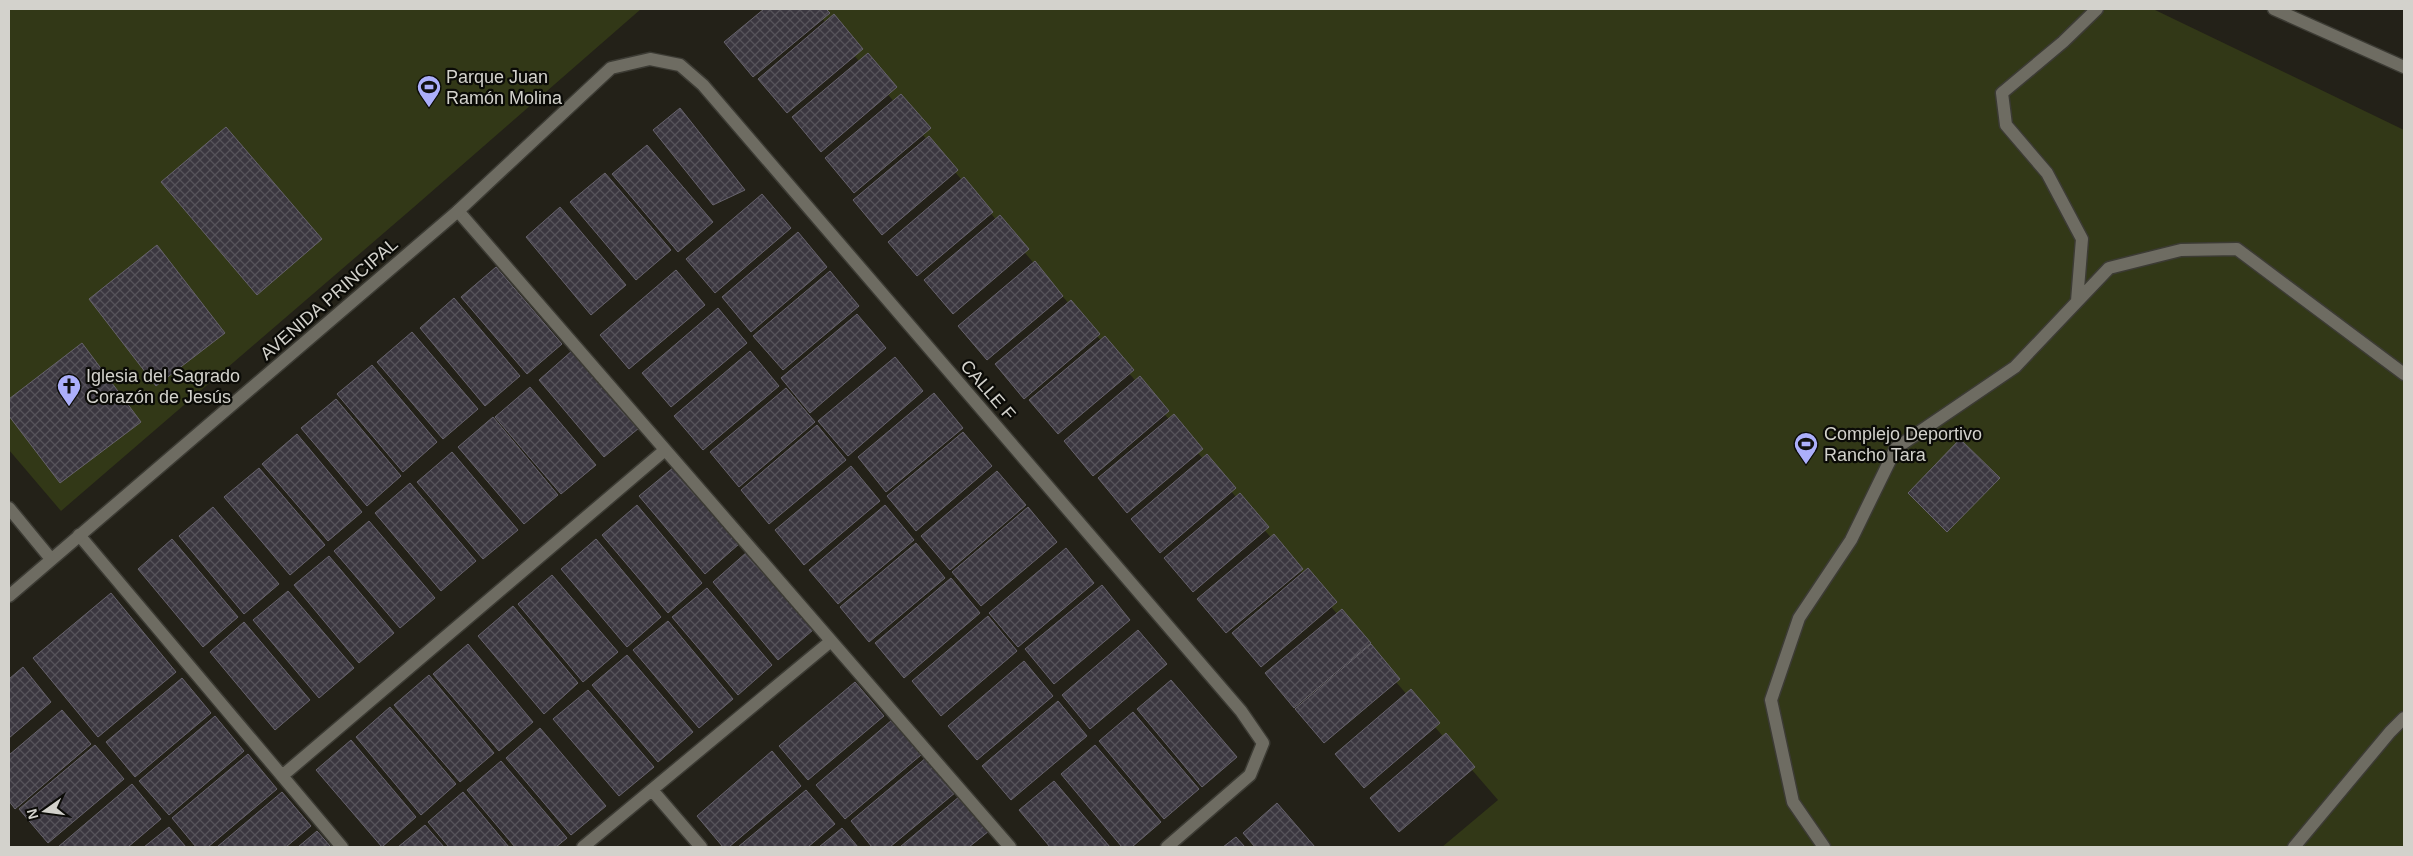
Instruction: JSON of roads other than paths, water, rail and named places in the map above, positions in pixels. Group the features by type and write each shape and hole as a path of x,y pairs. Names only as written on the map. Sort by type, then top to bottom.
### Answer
{"street":[{"path":"2274,9 2293,12 2404,66"},
{"path":"2077,301 2082,239 2047,174 2006,125 2002,93 2063,42 2095,11"},
{"name":"AVENIDA PRINCIPAL","path":"9,596 51,558 458,211 611,68 650,59 680,65"},
{"name":"CALLE F","path":"680,65 703,85 1241,710 1263,743 1250,775 1167,847"},
{"path":"458,211 1010,847"},
{"path":"1824,847 1793,802 1771,700 1799,618 1851,540 1896,448 2015,367 2109,268 2181,250 2237,249 2404,374"},
{"path":"282,776 665,450"},
{"path":"9,508 51,558"},
{"path":"79,535 342,847"},
{"path":"583,847 831,641"},
{"path":"2294,847 2390,732 2404,718"},
{"path":"652,790 701,847"}],"place":[{"name":"Parque Juan Ramón Molina","path":"429,108"},
{"name":"Iglesia del Sagrado Corazón de Jesús","path":"69,407"},
{"name":"Complejo Deportivo Rancho Tara","path":"1806,465"}]}
